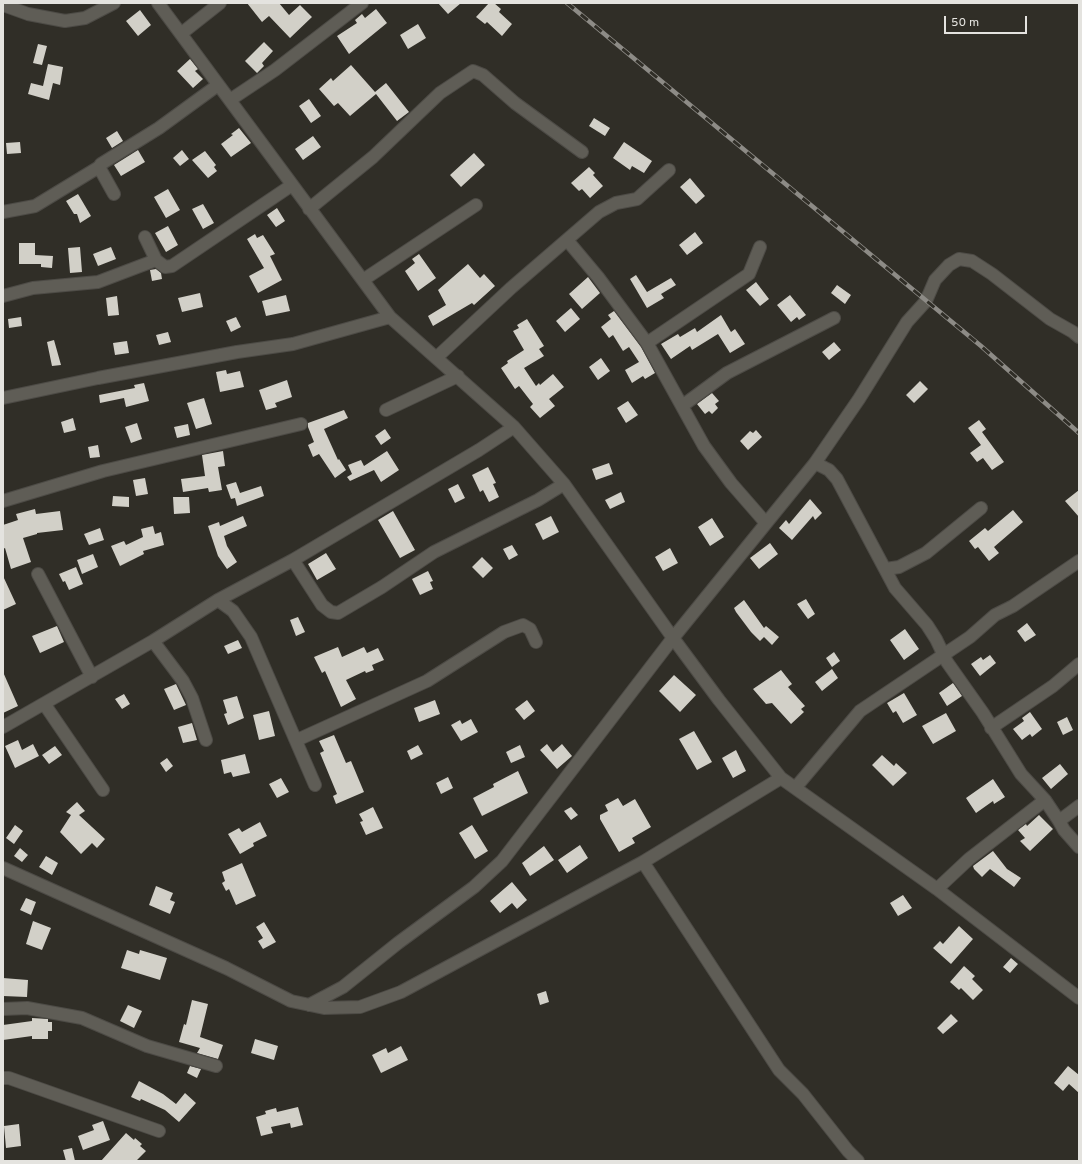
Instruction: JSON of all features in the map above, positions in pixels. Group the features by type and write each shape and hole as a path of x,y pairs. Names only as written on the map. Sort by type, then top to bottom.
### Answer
{"street":[{"path":"3,6 28,14 65,20 85,18 114,3"},
{"path":"158,3 182,33 218,85 309,209 390,316 514,427 564,484 673,638 719,700 781,778 796,787 896,861 937,889 1079,998"},
{"path":"182,33 220,3"},
{"path":"230,100 275,70 362,3"},
{"path":"309,209 373,157 440,93 473,71 483,75 515,103 582,152"},
{"path":"3,212 35,206 99,168 101,164 159,128 218,85"},
{"path":"99,168 114,194"},
{"path":"436,358 511,288 599,212 616,202 637,199 669,170"},
{"path":"145,237 156,260 165,268 172,266 292,185"},
{"path":"363,280 476,205"},
{"path":"567,240 598,277 647,344 704,446 724,474 765,522"},
{"path":"647,344 749,274 760,247"},
{"path":"310,1005 343,987 398,943 474,887 502,861 673,638 765,522 815,463 859,399 907,322 926,301 934,280 949,265 959,259 972,261 992,274 1050,319 1073,332 1079,338"},
{"path":"3,296 39,287 98,282 156,260"},
{"path":"3,398 98,378 237,352 293,344 390,316"},
{"path":"682,406 727,374 834,318"},
{"path":"386,410 458,376"},
{"path":"3,501 103,471 300,424"},
{"path":"3,727 45,705 153,641 218,600 293,560 479,450 514,427"},
{"path":"815,463 829,470 837,479 895,588 927,625 947,662 983,713 1021,774 1045,800 1064,830 1079,847"},
{"path":"293,560 322,605 331,612 338,613 382,587 434,552 538,500 564,484"},
{"path":"886,570 899,567 926,553 981,508"},
{"path":"796,787 860,711 970,637 995,615 1013,606 1079,561"},
{"path":"38,574 92,677"},
{"path":"218,600 233,612 251,637 297,740 315,785"},
{"path":"297,740 427,681 504,632 523,625 530,629 536,642"},
{"path":"153,641 183,681 192,698 206,740"},
{"path":"991,728 1053,686 1079,664"},
{"path":"45,705 103,790"},
{"path":"3,868 226,968 291,1001 324,1008 360,1007 401,992 643,862 781,778"},
{"path":"937,889 969,859 1045,800"},
{"path":"1059,821 1079,806"},
{"path":"643,862 779,1070 803,1094 858,1161"},
{"path":"3,1009 28,1008 82,1018 147,1046 216,1066"},
{"path":"3,1078 9,1078 159,1131"}],"building":[{"path":"247,3 279,3 289,15 300,5 312,17 290,38 269,16 262,22"},
{"path":"438,3 461,3 448,14"},
{"path":"489,3 494,3 501,9 499,12 512,24 502,36 487,22 485,24 476,17"},
{"path":"376,9 387,23 349,54 337,36 357,23 355,20 362,14 365,18"},
{"path":"140,10 151,25 138,36 126,21"},
{"path":"418,24 426,38 408,49 400,35"},
{"path":"264,42 273,51 262,63 264,66 257,73 245,61"},
{"path":"38,44 47,46 42,65 33,63"},
{"path":"190,59 198,69 195,71 203,79 193,88 177,71"},
{"path":"48,64 63,67 60,85 53,83 49,100 28,94 31,83 43,86"},
{"path":"351,65 375,92 386,83 409,112 397,121 376,94 350,116 338,103 334,106 319,89 331,78 333,81"},
{"path":"309,99 321,116 311,123 299,106"},
{"path":"594,118 610,128 605,136 589,126"},
{"path":"239,128 251,143 231,157 221,144 233,135 231,134"},
{"path":"117,131 123,141 112,148 106,138"},
{"path":"313,136 321,147 303,160 295,149"},
{"path":"20,142 21,153 7,154 6,143"},
{"path":"624,142 652,161 644,173 632,166 630,170 613,158"},
{"path":"138,150 145,162 121,176 114,165"},
{"path":"182,150 189,159 180,166 173,158"},
{"path":"205,151 216,165 214,167 217,171 208,178 192,160"},
{"path":"474,153 485,165 461,187 450,175"},
{"path":"589,167 595,173 593,175 603,186 590,198 582,189 579,191 571,183"},
{"path":"690,178 705,196 696,204 680,187"},
{"path":"168,189 180,210 166,218 154,197"},
{"path":"78,194 91,216 80,223 77,214 74,214 66,201"},
{"path":"203,204 214,223 203,229 192,209"},
{"path":"277,208 285,221 276,227 267,215"},
{"path":"168,226 178,245 166,252 155,233"},
{"path":"695,232 703,243 687,255 679,245"},
{"path":"255,234 257,238 263,235 275,254 270,256 282,280 258,293 249,276 264,268 247,239"},
{"path":"19,243 35,243 35,255 53,256 52,268 41,267 41,264 19,264"},
{"path":"80,247 82,272 70,273 68,248"},
{"path":"111,247 116,259 98,266 93,254"},
{"path":"419,254 436,278 418,291 405,271 415,263 412,259"},
{"path":"468,264 480,278 484,274 495,286 474,305 472,303 433,326 428,316 446,305 438,290"},
{"path":"156,269 161,273 162,279 152,281 150,270"},
{"path":"636,275 647,292 671,278 676,285 661,294 664,298 647,308 630,279"},
{"path":"588,277 600,293 582,309 569,294"},
{"path":"756,282 769,299 760,306 746,290"},
{"path":"837,285 851,295 845,304 831,293"},
{"path":"200,293 203,307 182,312 178,298"},
{"path":"286,295 290,311 266,316 262,301"},
{"path":"790,295 806,315 799,320 797,317 791,322 777,305"},
{"path":"117,296 119,315 108,316 106,298"},
{"path":"571,308 580,319 565,332 556,321"},
{"path":"614,311 641,347 655,373 645,379 643,376 632,383 625,370 639,362 629,347 623,351 613,335 609,338 601,327 611,319 608,315"},
{"path":"721,315 731,332 735,329 745,344 730,353 718,334 692,350 690,346 671,359 661,344 678,334 680,337 695,328 697,332"},
{"path":"21,317 22,326 9,328 8,319"},
{"path":"236,317 241,327 231,332 226,321"},
{"path":"527,319 544,346 539,349 544,356 524,368 536,386 539,383 540,385 553,374 564,387 549,399 555,406 540,418 530,407 533,404 519,386 515,389 501,368 508,363 507,361 524,350 513,331 519,328 517,325"},
{"path":"168,332 171,342 159,345 156,335"},
{"path":"54,340 61,365 52,366 47,342"},
{"path":"127,341 129,353 115,355 113,343"},
{"path":"834,342 841,350 829,360 822,352"},
{"path":"601,358 610,371 598,380 589,367"},
{"path":"226,370 227,374 240,371 244,387 220,392 216,372"},
{"path":"287,380 292,397 275,403 277,407 266,410 259,390"},
{"path":"920,381 928,389 914,403 906,395"},
{"path":"144,383 149,401 126,407 124,398 100,403 99,395 135,388 134,385"},
{"path":"712,393 719,401 715,404 718,408 712,414 709,411 705,414 697,404"},
{"path":"204,398 212,424 196,429 187,403"},
{"path":"628,401 638,415 626,423 617,408"},
{"path":"344,410 348,418 324,429 338,460 339,459 346,470 335,478 319,454 313,457 308,445 314,442 308,427 308,423"},
{"path":"73,418 76,430 64,433 61,422"},
{"path":"979,420 986,429 982,432 1004,462 992,470 983,458 977,462 970,453 981,445 968,428"},
{"path":"137,423 142,439 131,443 125,427"},
{"path":"188,424 190,435 177,438 174,427"},
{"path":"385,429 391,438 381,445 375,436"},
{"path":"756,430 762,437 748,450 740,441 750,431 753,433"},
{"path":"98,445 100,457 90,458 88,447"},
{"path":"223,451 225,466 218,467 222,490 209,492 208,488 183,492 181,479 205,476 202,455"},
{"path":"387,451 399,470 381,482 374,470 350,481 347,477 352,474 348,465 361,460 364,466"},
{"path":"609,463 613,474 596,480 592,469"},
{"path":"488,467 496,483 493,484 499,497 489,502 483,490 480,492 472,475"},
{"path":"145,478 148,494 136,496 133,480"},
{"path":"236,482 240,493 261,486 264,496 237,506 235,498 231,499 226,485"},
{"path":"458,484 465,498 455,503 448,489"},
{"path":"1079,490 1079,517 1065,501"},
{"path":"621,492 625,502 610,509 605,500"},
{"path":"113,496 129,497 129,507 112,506"},
{"path":"173,497 189,497 190,513 174,514"},
{"path":"810,499 822,513 815,520 813,516 792,540 779,528 786,520 789,524"},
{"path":"35,509 36,514 60,511 63,530 37,533 23,538 31,562 11,569 5,548 3,549 3,525 18,520 16,514"},
{"path":"1013,510 1023,522 994,547 999,553 989,561 978,547 975,549 969,541 985,528 988,531"},
{"path":"393,511 415,550 400,558 378,520"},
{"path":"243,516 247,526 224,536 227,546 237,562 227,569 218,556 208,526 219,522 220,526"},
{"path":"551,516 559,532 543,540 535,524"},
{"path":"712,518 724,537 710,546 698,527"},
{"path":"153,526 155,534 161,532 164,545 143,551 144,554 120,566 111,546 124,541 126,545 143,537 141,529"},
{"path":"100,528 104,540 89,545 84,534"},
{"path":"770,543 778,554 759,569 750,558"},
{"path":"512,545 518,555 509,560 503,549"},
{"path":"670,548 678,563 663,571 655,557"},
{"path":"326,553 336,569 317,580 308,564"},
{"path":"93,554 98,567 82,574 77,560"},
{"path":"482,557 493,568 483,578 472,567"},
{"path":"76,567 83,584 69,590 65,581 63,582 59,574"},
{"path":"428,571 433,581 430,582 433,589 420,595 412,579"},
{"path":"3,576 16,604 3,610"},
{"path":"806,599 815,614 808,619 797,604"},
{"path":"744,600 764,628 766,626 779,637 772,645 764,637 760,641 736,612 734,608"},
{"path":"298,617 305,632 296,636 290,620"},
{"path":"1027,623 1036,635 1025,642 1017,631"},
{"path":"57,626 64,642 40,653 32,636"},
{"path":"905,629 919,649 904,660 890,640"},
{"path":"238,640 242,648 228,654 224,646"},
{"path":"338,647 342,657 364,647 367,653 378,648 384,660 372,665 374,670 366,673 365,671 346,680 356,699 341,707 325,671 322,673 314,657"},
{"path":"834,652 840,661 832,667 826,658"},
{"path":"990,655 996,663 980,676 971,664 981,657 983,660"},
{"path":"832,669 838,678 822,691 815,682"},
{"path":"781,670 792,684 788,687 805,706 801,709 804,712 791,724 772,703 766,704 753,689"},
{"path":"3,672 18,706 3,713"},
{"path":"674,675 696,695 680,712 659,691"},
{"path":"953,683 962,696 947,706 939,693"},
{"path":"176,684 186,705 174,710 164,689"},
{"path":"904,693 917,715 903,723 896,711 893,713 887,703"},
{"path":"124,694 130,704 122,709 115,699"},
{"path":"237,696 244,718 228,725 224,714 227,713 223,700"},
{"path":"435,700 440,714 419,722 414,708"},
{"path":"527,700 535,711 524,720 515,709"},
{"path":"269,711 275,736 259,740 253,715"},
{"path":"1030,712 1042,729 1032,737 1030,734 1022,740 1013,729 1024,721 1022,718"},
{"path":"946,713 956,731 933,744 922,726"},
{"path":"1067,717 1073,730 1063,735 1057,722"},
{"path":"471,719 478,732 461,741 451,725 460,720 462,724"},
{"path":"192,723 197,740 183,743 178,727"},
{"path":"694,731 712,762 697,770 679,739"},
{"path":"334,735 346,763 351,761 364,792 336,804 333,796 337,794 320,753 324,751 319,741"},
{"path":"18,740 22,750 33,744 39,756 15,768 5,746"},
{"path":"547,744 553,752 562,744 572,756 557,769 540,750"},
{"path":"418,745 423,754 411,760 407,751"},
{"path":"520,745 525,757 511,763 506,752"},
{"path":"55,746 62,755 49,764 42,755"},
{"path":"736,750 746,771 733,778 722,758"},
{"path":"245,754 250,773 233,777 231,772 224,774 221,760"},
{"path":"882,755 894,766 896,763 907,773 893,786 872,765"},
{"path":"167,758 173,766 166,772 160,763"},
{"path":"1060,764 1068,774 1051,789 1042,778"},
{"path":"518,771 528,793 482,816 473,798 494,787 493,784"},
{"path":"448,777 453,788 441,794 436,783"},
{"path":"281,778 289,792 277,798 269,784"},
{"path":"993,779 1005,797 994,804 993,801 976,813 966,798"},
{"path":"618,798 623,806 635,799 651,827 632,838 635,843 619,852 600,819 600,815 608,811 605,805"},
{"path":"77,802 85,811 79,815 105,839 97,848 92,843 81,854 60,832 71,815 66,812"},
{"path":"373,807 383,828 366,835 360,822 363,821 359,814"},
{"path":"571,807 578,815 571,820 564,811"},
{"path":"1039,815 1053,829 1030,851 1020,841 1025,838 1018,830 1026,824 1027,826"},
{"path":"260,822 267,836 253,843 254,846 240,854 228,834 239,828 242,832"},
{"path":"15,825 23,831 14,844 6,838"},
{"path":"472,825 488,851 475,859 459,833"},
{"path":"580,845 588,858 567,873 558,860"},
{"path":"544,846 554,860 530,876 522,863"},
{"path":"20,848 28,855 22,862 14,856"},
{"path":"993,851 1007,869 1021,878 1014,887 990,869 982,877 974,869 973,866"},
{"path":"46,856 58,863 52,875 39,867"},
{"path":"242,863 256,896 236,905 229,889 226,891 222,883 225,881 222,872"},
{"path":"512,882 527,900 517,909 512,903 500,913 490,901"},
{"path":"156,886 173,893 170,900 175,902 170,914 149,905"},
{"path":"903,895 912,908 898,916 890,903"},
{"path":"26,898 36,902 31,915 20,910"},
{"path":"33,921 51,928 42,950 26,944"},
{"path":"264,922 276,942 263,949 258,941 263,938 256,927"},
{"path":"959,926 973,939 951,964 933,948 940,941 943,944"},
{"path":"127,950 139,954 140,950 167,958 160,980 121,968"},
{"path":"1011,958 1018,964 1010,973 1003,967"},
{"path":"964,966 975,976 972,979 983,990 973,1000 961,988 959,990 950,982"},
{"path":"3,978 28,980 27,997 3,996"},
{"path":"546,991 549,1002 540,1005 537,994"},
{"path":"192,1000 208,1004 200,1037 223,1045 218,1059 197,1053 200,1048 179,1042 184,1024 186,1025"},
{"path":"128,1005 142,1011 134,1028 120,1021"},
{"path":"951,1014 958,1021 943,1034 937,1028"},
{"path":"32,1018 48,1019 48,1022 52,1022 52,1031 48,1031 48,1039 32,1039 32,1036 3,1040 3,1025 32,1021"},
{"path":"255,1039 278,1046 274,1060 251,1053"},
{"path":"401,1046 408,1060 381,1073 372,1055 386,1048 388,1053"},
{"path":"190,1066 201,1069 197,1078 187,1073"},
{"path":"1068,1066 1079,1075 1079,1093 1069,1084 1063,1091 1054,1083"},
{"path":"139,1081 163,1094 176,1104 185,1093 196,1103 179,1122 165,1110 141,1099 140,1101 131,1097"},
{"path":"298,1107 303,1125 291,1128 290,1123 271,1127 273,1133 261,1136 256,1117 266,1114 265,1111 276,1108 277,1112"},
{"path":"103,1121 110,1140 83,1150 78,1136 94,1130 92,1125"},
{"path":"19,1124 21,1146 6,1148 4,1126"},
{"path":"126,1133 134,1140 135,1138 142,1144 140,1146 146,1151 136,1161 101,1161"},
{"path":"72,1148 75,1161 66,1161 63,1150"}],"railway":[{"path":"567,3 981,346 1079,433"}]}
